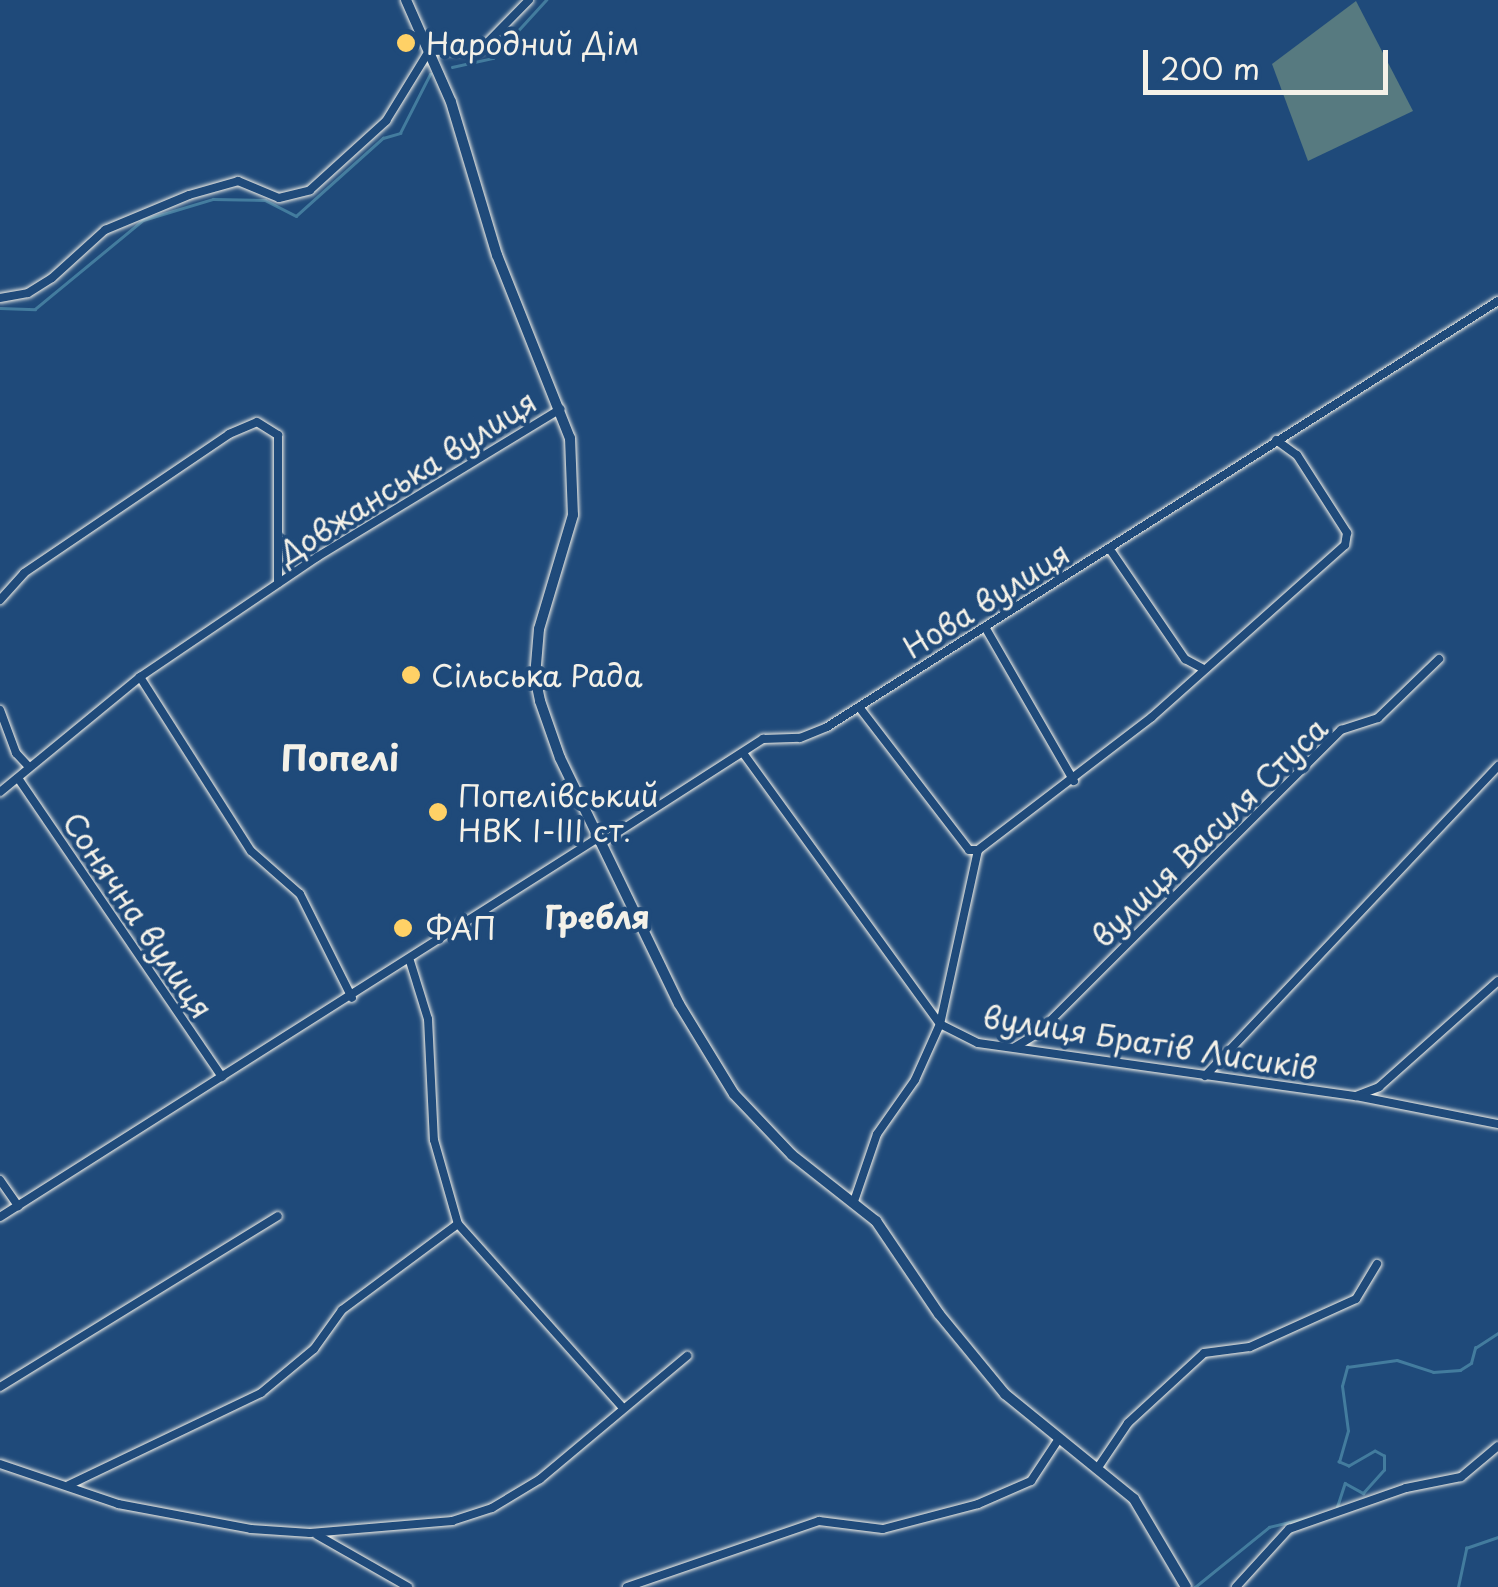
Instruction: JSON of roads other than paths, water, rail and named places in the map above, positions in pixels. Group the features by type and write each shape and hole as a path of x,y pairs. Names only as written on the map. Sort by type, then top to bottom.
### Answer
{"main road":[{"path":"406,0 430,51 497,255 570,438 574,494 539,629 535,677 560,758 600,841 722,1077 792,1156 854,1201 890,1240 957,1338 1058,1440 1100,1466 1134,1499 1185,1584"}],"street":[{"path":"0,298 28,294 52,278 105,230 188,195 238,181 279,198 310,190 386,121 430,51 480,50 530,0"},
{"name":"Нова вулиця","path":"600,841 763,739 814,734 859,707 1498,301"},
{"name":"Довжанська вулиця","path":"0,792 140,677 278,583 560,409"},
{"name":"Довжанська вулиця","path":"0,600 24,573 229,434 257,422 278,435 278,583"},
{"path":"854,1201 874,1144 928,1056 940,1024 974,853 1074,781 1345,545 1347,533 1297,455 1276,440"},
{"path":"1108,548 1185,659 1202,668"},
{"path":"986,627 1074,781"},
{"name":"вулиця Василя Стуса","path":"1015,1047 1038,1033 1342,730 1378,718 1439,659"},
{"path":"140,677 251,850 300,894 352,998"},
{"path":"859,707 974,853"},
{"path":"0,710 16,753 29,767"},
{"path":"743,753 940,1024"},
{"path":"1205,1076 1498,766"},
{"name":"Сонячна вулиця","path":"18,778 222,1077"},
{"path":"0,1217 600,841"},
{"path":"410,962 428,1018 434,1140 458,1224 622,1408"},
{"name":"вулиця Братів Лисиків","path":"1356,1096 1378,1088 1498,981"},
{"name":"вулиця Братів Лисиків","path":"940,1024 978,1043 1356,1096 1498,1124"},
{"path":"0,1180 18,1206"},
{"path":"0,1386 278,1216"},
{"path":"69,1485 261,1393 314,1349 342,1310 458,1224"},
{"path":"1100,1466 1128,1423 1204,1354 1250,1346 1356,1299 1377,1264"},
{"path":"310,1533 452,1521 492,1508 540,1479 687,1356"},
{"path":"627,1587 819,1520 883,1529 978,1504 1031,1481 1058,1440"},
{"path":"1236,1587 1289,1529 1406,1488 1461,1477 1498,1446"},
{"path":"0,1464 145,1510 323,1536 408,1587"}],"waterway":[{"path":"452,67 493,58 546,0"},
{"path":"0,308 35,309 143,220 213,199 265,200 296,216 383,138 400,133 430,74"},
{"path":"1336,1510 1345,1483 1363,1493 1384,1470 1384,1456 1375,1451 1349,1466 1339,1462 1348,1431 1342,1386 1347,1367 1397,1360 1433,1372 1460,1370 1471,1363 1475,1348 1498,1333"},
{"path":"1195,1587 1269,1527 1319,1515"},
{"path":"1458,1587 1466,1548 1498,1537"}],"place":[{"name":"Народний Дім","path":"406,43"},
{"name":"Сільська Рада","path":"411,675"},
{"name":"Попелівський НВК І-ІІІ ст.","path":"438,812"},
{"name":"ФАП","path":"403,928"}],"district":[{"name":"Попелі","path":"340,757"},
{"name":"Гребля","path":"597,916"}]}
